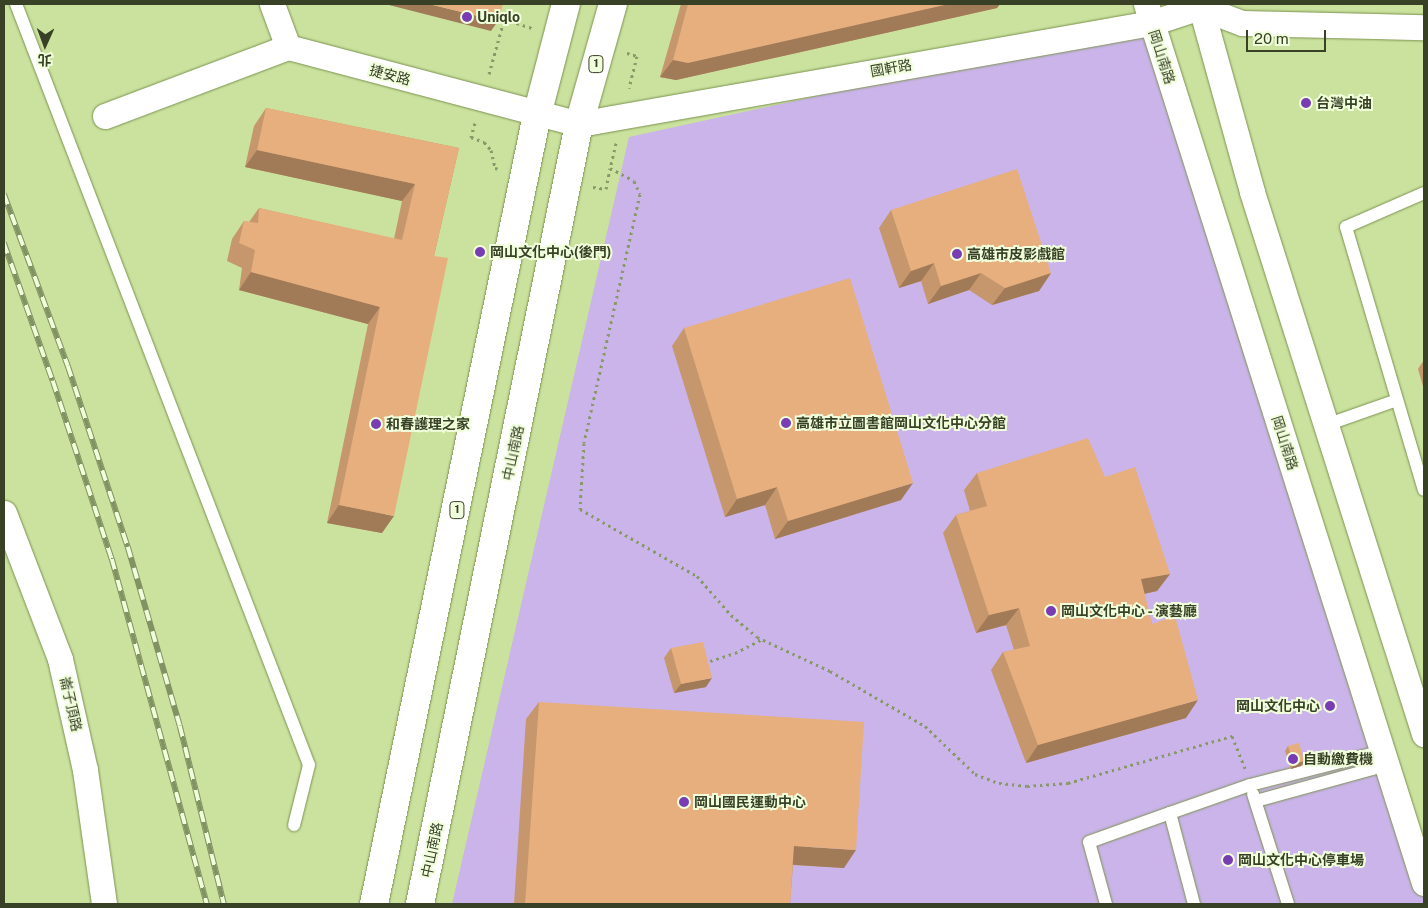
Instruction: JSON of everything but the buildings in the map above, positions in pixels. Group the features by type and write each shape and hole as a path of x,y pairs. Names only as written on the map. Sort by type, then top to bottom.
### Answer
{"main road":[{"name":"1","path":"374,904 537,115 566,4"},
{"name":"中山南路","path":"420,904 580,124 613,4"}],"street":[{"path":"106,116 288,47 272,4"},
{"path":"1204,5 1242,23 1424,27"},
{"path":"1204,5 1252,192 1424,734"},
{"name":"國軒路","path":"580,124 1149,13 1204,5"},
{"name":"岡山南路","path":"1149,13 1424,883"},
{"name":"捷安路","path":"288,47 537,115 580,124"},
{"name":"崙子頂路","path":"4,513 60,659 85,770 104,904"}],"lane":[{"path":"16,4 309,765 294,825"},
{"path":"1424,193 1346,227 1424,490"},
{"path":"1326,425 1398,400"},
{"path":"1106,904 1089,842 1250,785 1385,758"},
{"path":"1256,801 1385,758"},
{"path":"1250,785 1288,904"},
{"path":"1170,813 1194,904"}],"path":[{"path":"500,11 498,19 558,36"},
{"path":"601,46 637,56 610,168 634,182 640,194 584,443 580,509 697,576 730,615 761,640 830,671 890,704 924,726 975,774 999,783 1026,786 1068,783 1232,736 1250,785"},
{"path":"700,664 735,653 761,640"}],"shaded area":[{"path":"1151,23 1424,891 1424,904 452,904 629,137"}],"railway":[{"path":"4,194 68,366 128,547 180,726 224,904"},
{"path":"4,243 53,381 112,559 207,904"}],"place":[{"name":"Uniqlo","path":"467,17"},
{"name":"台灣中油","path":"1306,103"},
{"name":"岡山文化中心(後門)","path":"480,252"},
{"name":"高雄市皮影戲館","path":"957,254"},
{"name":"高雄市立圖書館岡山文化中心分館","path":"786,423"},
{"name":"和春護理之家","path":"376,424"},
{"name":"岡山文化中心 - 演藝廳","path":"1051,611"},
{"name":"岡山文化中心","path":"1330,706"},
{"name":"自動繳費機","path":"1293,759"},
{"name":"岡山國民運動中心","path":"684,802"},
{"name":"岡山文化中心停車場","path":"1228,860"}]}
